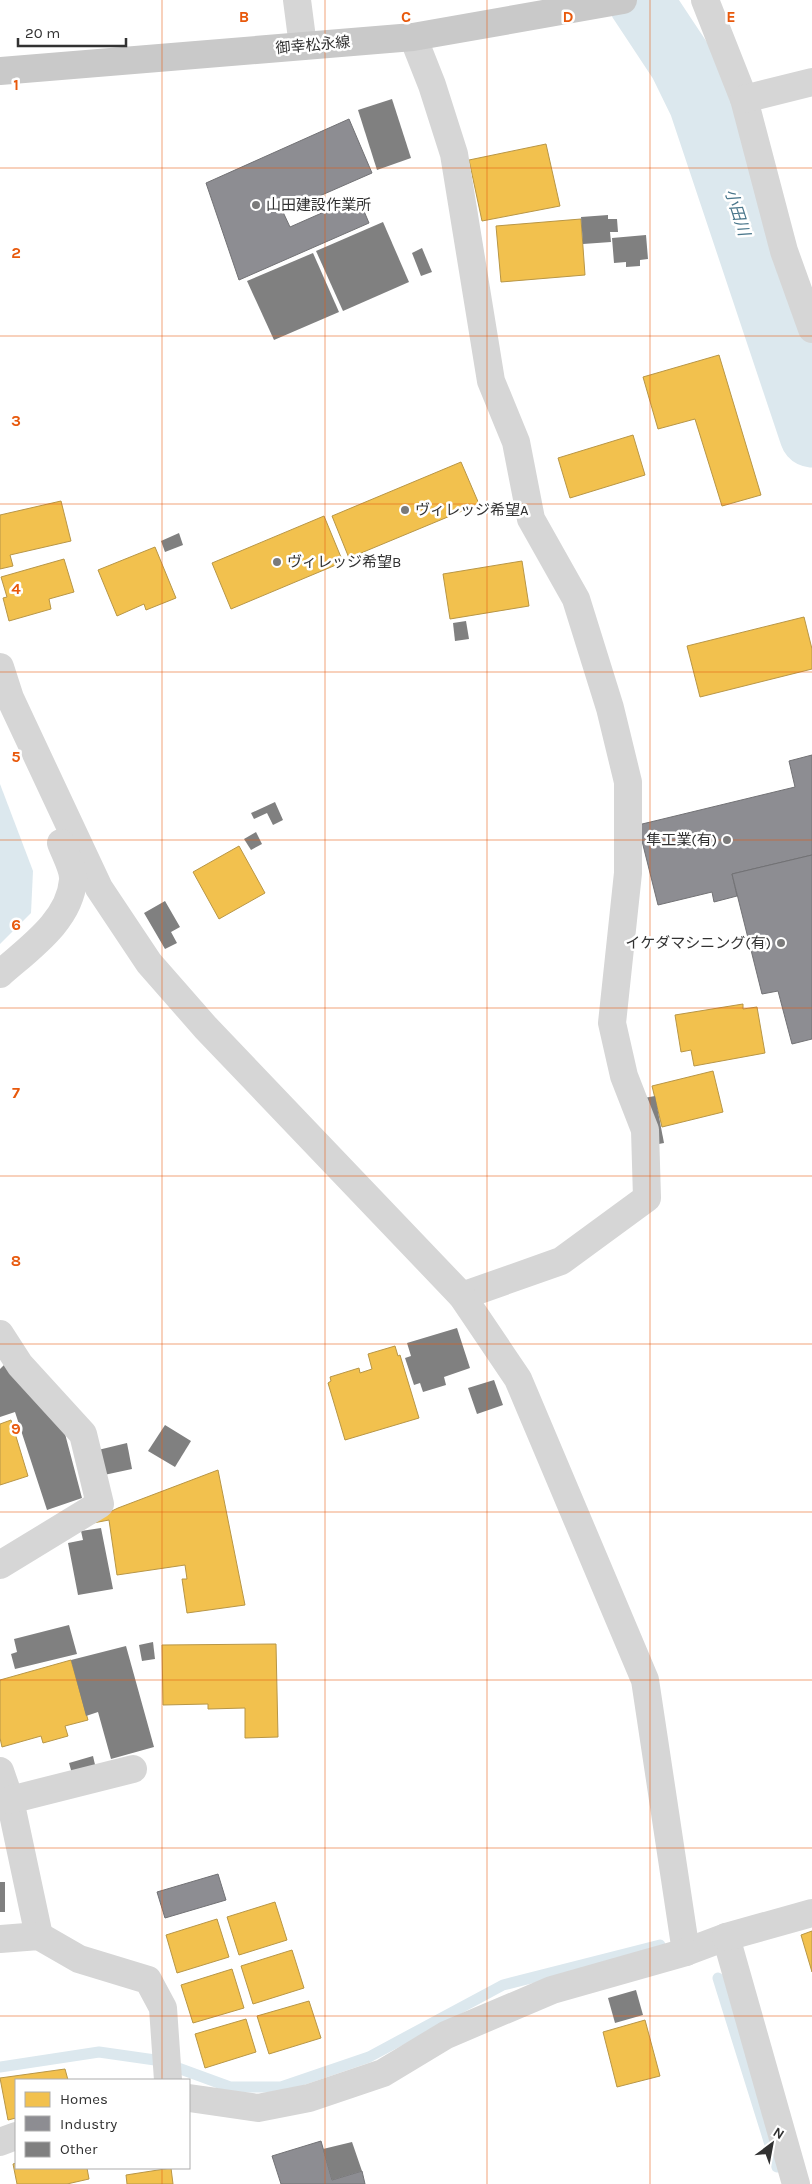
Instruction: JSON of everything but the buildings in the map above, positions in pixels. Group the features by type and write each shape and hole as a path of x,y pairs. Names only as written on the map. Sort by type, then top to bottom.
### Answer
{"main road":[{"name":"御幸松永線","path":"0,71 413,37 623,0"}],"street":[{"path":"298,0 303,46"},
{"path":"705,0 744,100 784,250 812,329"},
{"path":"413,37 432,86 454,154 491,381 516,442 531,519 576,600 610,708 628,782 628,874 612,1023 624,1076 645,1130 647,1198 561,1261 462,1296"},
{"path":"744,100 812,82"},
{"path":"0,667 74,879 67,906 42,937 0,974"},
{"path":"10,698 99,888 149,963 206,1028 462,1296 518,1379 645,1680 686,1952"},
{"path":"0,1334 20,1365 83,1434 100,1504 0,1565"},
{"path":"10,1800 133,1769"},
{"path":"0,1771 10,1800 39,1936"},
{"path":"190,2098 258,2108 309,2098 383,2073 446,2035 552,1990 686,1952 726,1938 812,1913"},
{"path":"0,1939 39,1936 79,1959 148,1980 163,2008 168,2079"},
{"path":"726,1938 796,2184"},
{"path":"0,2142 15,2136"}],"shaded area":[{"path":"0,784 33,871 31,913 0,944"}],"waterway":[{"name":"小田川","path":"640,0 681,62 701,103 812,435"},
{"path":"178,2068 230,2087 281,2087 369,2057 503,1985 660,1945"},
{"path":"718,1978 777,2167"},
{"path":"0,2067 99,2052 155,2060"}],"place":[{"name":"山田建設作業所","path":"256,205"},
{"name":"ヴィレッジ希望A","path":"405,510"},
{"name":"ヴィレッジ希望B","path":"277,562"},
{"name":"隼工業(有)","path":"727,840"},
{"name":"イケダマシニング(有)","path":"781,943"}]}
